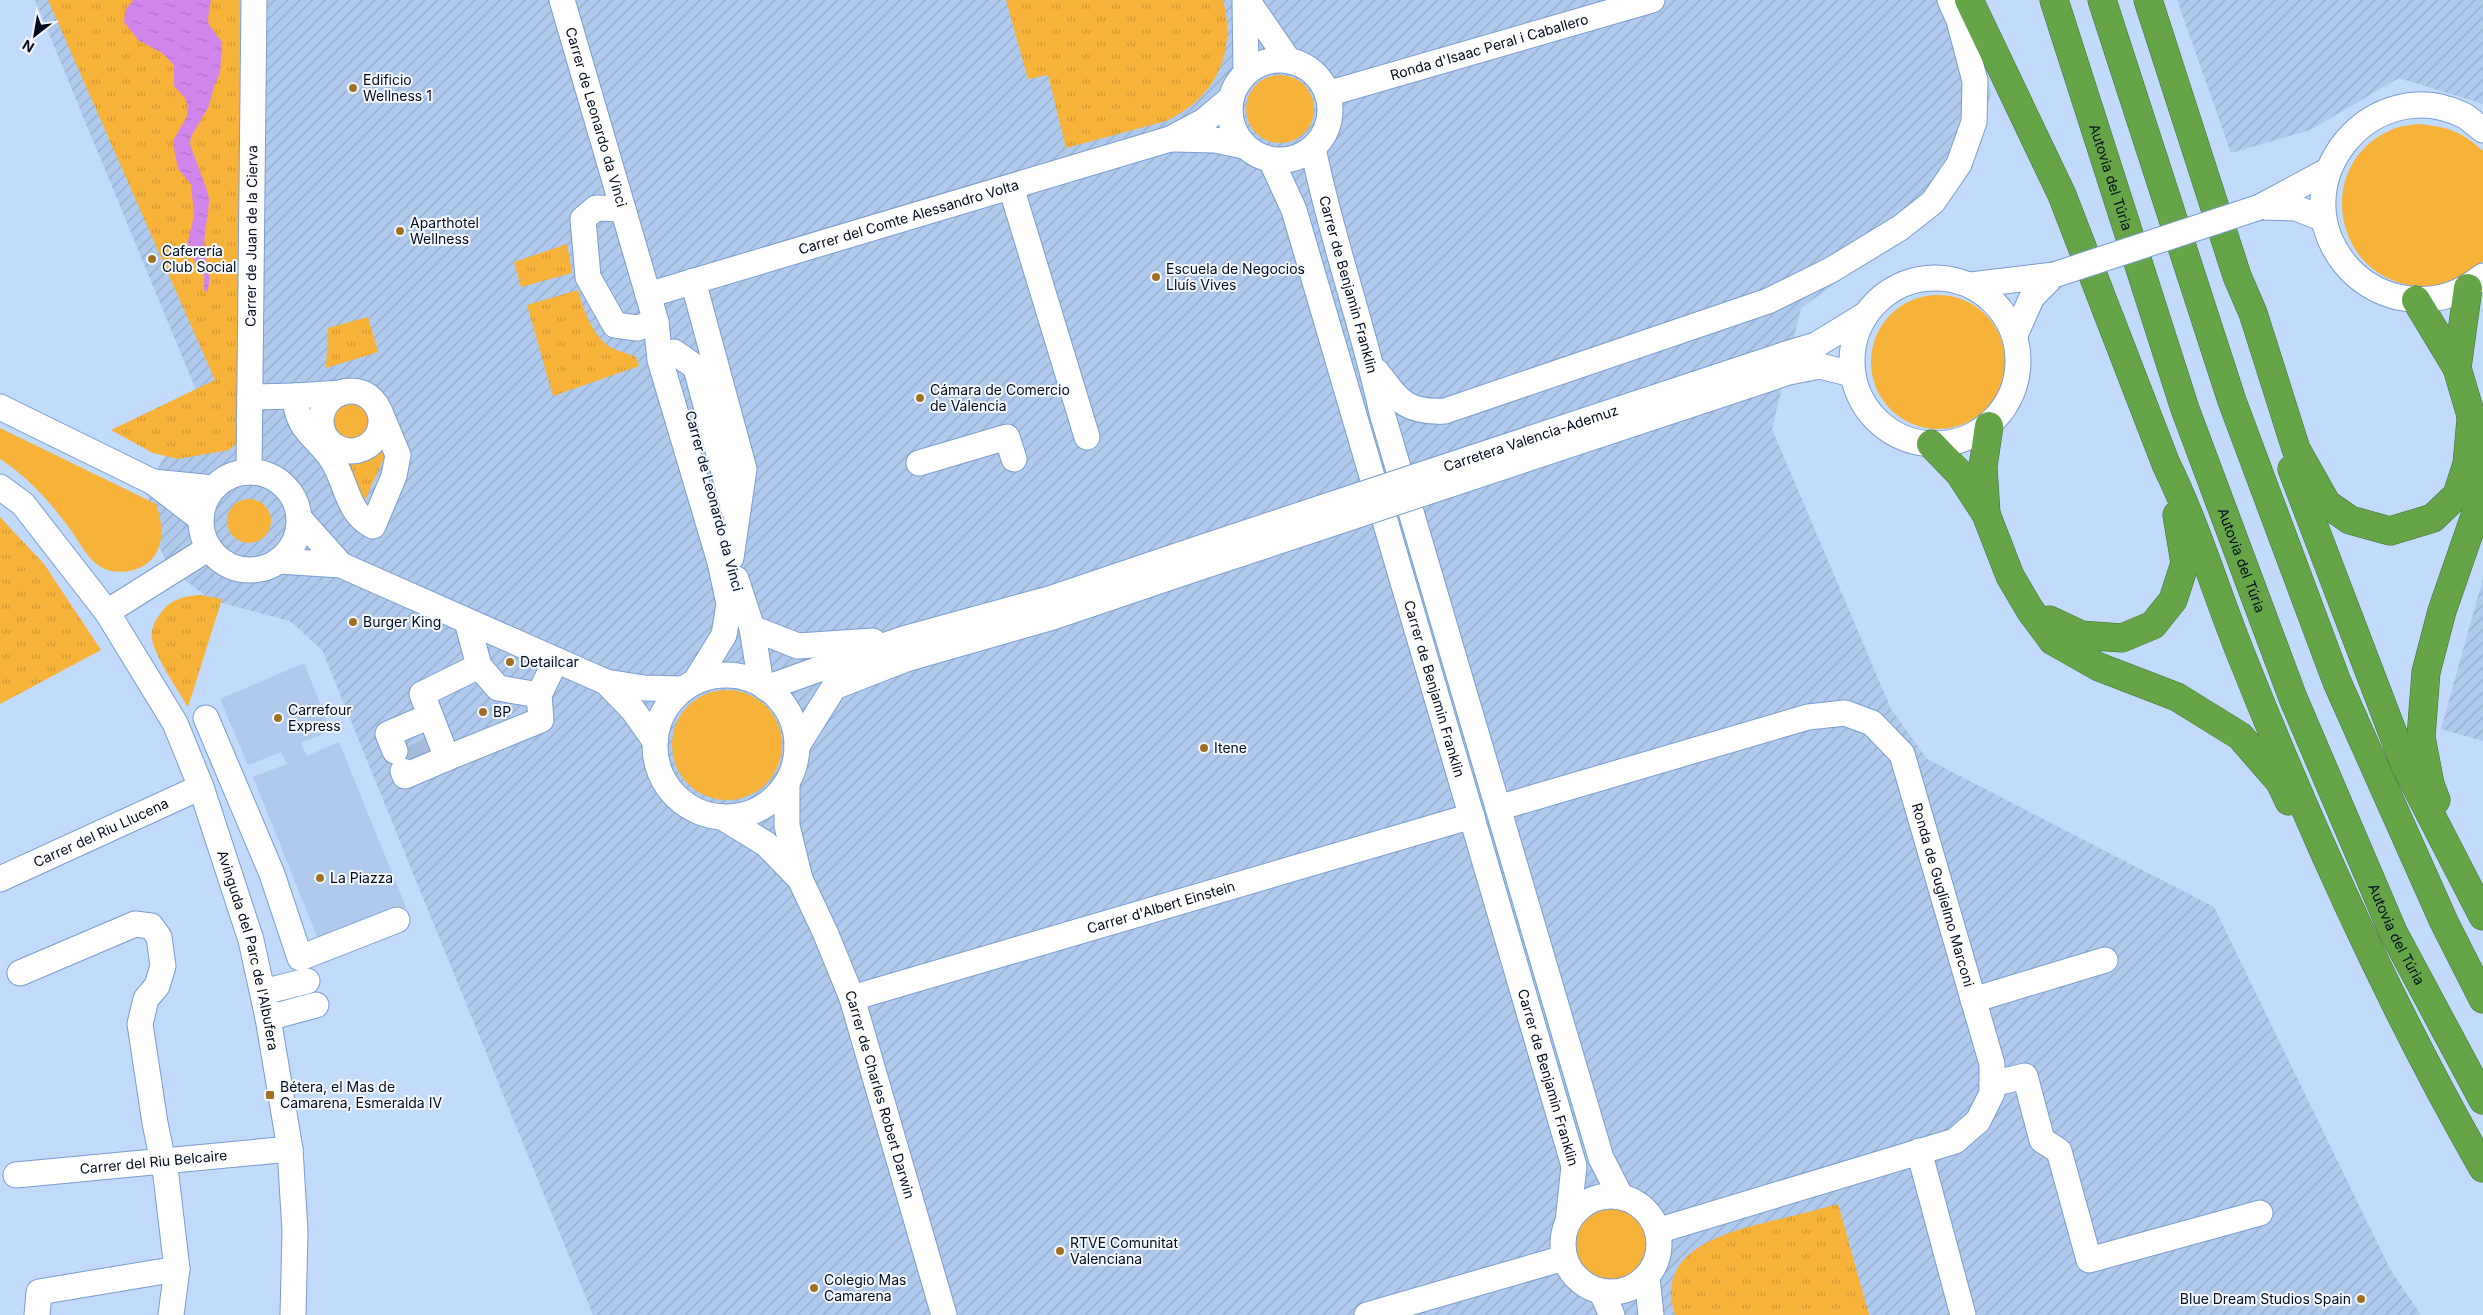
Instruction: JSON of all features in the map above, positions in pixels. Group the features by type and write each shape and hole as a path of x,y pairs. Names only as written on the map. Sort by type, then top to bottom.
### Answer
{"highway":[{"path":"1969,0 2062,194 2166,464 2188,507 2240,651 2336,877 2444,1100 2483,1168"},
{"name":"Autovia del Túria","path":"2054,0 2185,409 2293,698 2393,932 2483,1100"},
{"path":"2102,0 2232,401 2337,682 2444,922 2483,999"},
{"path":"2148,0 2237,276 2254,313 2296,450 2327,504 2350,520 2390,531 2433,518 2457,495 2467,464 2471,419"},
{"path":"2237,276 2243,317 2293,472 2364,661 2405,765 2482,914"},
{"path":"2457,368 2476,282"},
{"path":"2416,300 2457,368 2482,453 2476,510 2442,612 2428,664 2421,737 2430,784 2482,914"},
{"path":"1986,514 1983,467 1988,426"},
{"path":"1931,444 1960,474 1986,514 2010,576 2030,610 2053,641 2099,667 2177,697 2240,736 2280,782 2312,847 2336,877"},
{"path":"2030,610 2081,636 2122,638 2153,625 2173,600 2185,563 2166,464"}],"street":[{"name":"Carrer de Juan de la Cierva","path":"249,472 254,0"},
{"name":"Carrer de Leonardo da Vinci","path":"562,0 656,322 660,360 720,562 729,604 724,635 689,686"},
{"path":"1246,0 1289,61"},
{"path":"1246,0 1246,72"},
{"name":"Ronda d'Isaac Peral i Caballero","path":"1327,94 1652,0"},
{"path":"1372,366 1398,401 1424,412 1445,411 1768,301 1832,270 1900,228 1933,202 1959,164 1974,122 1975,81 1959,20 1950,0"},
{"path":"1274,60 1289,61 1302,65 1313,72 1322,82 1330,108 1328,123 1323,136 1313,148 1301,156 1286,160 1271,160 1256,155 1244,146 1234,132 1230,116 1230,98 1236,85 1246,72 1259,64 1274,60"},
{"name":"Carrer del Comte Alessandro Volta","path":"648,295 1170,140 1204,121 1230,98"},
{"path":"2476,282 2443,298 2416,300 2383,294 2355,276 2334,250 2324,219 2322,195 2327,171 2343,142 2368,120 2400,107 2433,106 2465,116 2483,130"},
{"name":"Carrer del Comte Alessandro Volta","path":"1170,140 1215,140 1244,146"},
{"name":"Carrer de Benjamin Franklin","path":"1313,148 1324,201 1372,366 1382,413 1498,808 1601,1158 1621,1196"},
{"name":"Carrer de Benjamin Franklin","path":"1271,160 1294,210 1574,1166 1568,1222"},
{"path":"1971,285 2054,275 2260,207 2327,171"},
{"path":"1012,187 1087,437"},
{"path":"2260,207 2296,208 2324,219"},
{"path":"623,209 596,208 583,219 588,277 615,325 637,328 656,322"},
{"path":"2015,335 2032,298 2054,275"},
{"path":"1924,278 1948,278 1971,285 1990,298 2005,314 2015,335 2019,360 2016,385 2005,407 1988,426 1971,437 1952,443 1931,444 1903,438 1879,423 1862,401 1852,374 1852,354 1856,333 1865,315 1880,297 1901,284 1924,278"},
{"path":"694,281 744,469 731,558"},
{"name":"Carretera Valencia-Ademuz","path":"1193,560 1786,364 1865,315"},
{"name":"Carrer de Leonardo da Vinci","path":"656,322 674,352 731,558 739,594 752,628 764,686"},
{"path":"674,352 722,386"},
{"name":"Carretera Valencia-Ademuz","path":"1786,364 1820,366 1852,374"},
{"path":"696,368 737,520"},
{"path":"250,397 295,396 351,391 369,397 380,412 398,455 394,476 373,526 361,520 351,505 333,461 306,432 295,410 295,396"},
{"path":"341,393 326,406 322,425 328,439 339,448 359,450 375,440 382,422 380,412"},
{"path":"0,406 153,482 201,519"},
{"path":"919,463 1007,437 1014,459"},
{"path":"249,472 264,474 277,480 288,490 296,503 299,518 297,534 290,549 278,561 264,568 249,570 233,567 220,559 209,548 202,534 201,519 204,502 213,488 229,477 249,472"},
{"path":"153,482 213,488"},
{"name":"Avinguda del Parc de l'Albufera","path":"0,487 23,504 107,612 175,722 201,787 251,940 268,1018 290,1149 295,1231 293,1315"},
{"path":"299,518 341,565"},
{"path":"107,612 209,548"},
{"path":"764,686 903,639 1193,560"},
{"path":"797,746 834,687 906,659 1053,617 1193,560"},
{"path":"278,561 341,565 606,682 644,688 689,686 717,675 740,676 764,686 783,703 793,724 797,746 794,765 787,783 775,798 759,809 741,816 722,817 700,812 680,801 666,784 657,763 655,741 659,721 668,704 689,686"},
{"path":"467,620 479,666 498,688 539,695"},
{"path":"752,628 798,646 903,639"},
{"path":"417,754 540,720 539,695 556,660"},
{"path":"417,754 430,716 422,694 479,666"},
{"path":"606,682 633,710 655,741"},
{"name":"Ronda de Guglielmo Marconi","path":"1498,808 1808,717 1845,713 1872,723 1902,754 1992,1064 1992,1093 1978,1121 1955,1141 1657,1231"},
{"path":"417,754 430,716"},
{"path":"206,718 272,874 304,969"},
{"name":"Carrer de Charles Robert Darwin","path":"787,783 786,826 800,879 825,932 852,998 944,1315"},
{"name":"Carrer del Riu Llucena","path":"0,879 201,787"},
{"name":"Carrer d'Albert Einstein","path":"852,998 1472,816"},
{"name":"Carrer de Charles Robert Darwin","path":"722,817 766,844 800,879"},
{"path":"263,992 304,969 336,946 397,920"},
{"path":"20,973 135,924 151,926 159,937 162,966 157,986 146,999 140,1024 162,1162 166,1176 177,1269 171,1315"},
{"path":"1973,1000 2105,960"},
{"path":"268,1018 316,1005"},
{"path":"1992,1084 2025,1076 2042,1140 2059,1151 2089,1260 2260,1213"},
{"name":"Carrer del Riu Belcaire","path":"16,1175 290,1149"},
{"path":"1919,1152 1963,1315"},
{"path":"1605,1196 1621,1196 1633,1201 1644,1209 1652,1219 1657,1231 1659,1247 1656,1263 1647,1276 1626,1290 1601,1291 1588,1287 1570,1269 1564,1258 1563,1233 1577,1209 1590,1200 1605,1196"},
{"path":"1367,1315 1564,1258"},
{"path":"37,1315 39,1292 177,1269"},
{"path":"1647,1276 1651,1315"},
{"path":"1601,1291 1612,1315"}],"shaded area":[{"path":"35,0 1958,0 1991,93 1970,172 1907,232 1801,308 1772,429 1891,709 1927,759 2214,907 2390,1269 2421,1315 593,1315 322,650 290,621 211,600 169,568 153,533 148,496 159,466 182,431 205,412"},
{"path":"2177,0 2483,0 2483,104 2399,78 2310,130 2231,153"},
{"path":"2483,578 2483,741 2441,729"},
{"path":"304,663 331,731 301,743 307,756 339,742 406,907 320,944 253,777 287,764 281,752 248,765 220,699"}],"green space":[{"path":"48,0 240,0 238,442 229,450 178,459 153,453 111,430 215,380"},
{"path":"1006,0 1223,0 1227,19 1227,38 1224,55 1210,86 1198,100 1183,111 1166,121 1066,148 1048,75 1028,79"},
{"path":"1280,75 1293,77 1304,85 1312,96 1314,109 1312,122 1304,133 1293,141 1280,143 1267,141 1256,133 1248,122 1246,109 1248,96 1256,85 1267,77"},
{"path":"2419,124 2454,131 2461,134 2483,151 2483,261 2461,278 2451,282 2426,286 2395,281 2371,267 2353,246 2344,221 2343,195 2350,169 2367,146 2393,129"},
{"path":"567,244 572,273 521,287 514,262"},
{"path":"578,290 586,315 595,332 607,345 636,357 639,366 553,396 527,305"},
{"path":"1938,295 1964,300 1975,306 1985,315 1994,325 2000,336 2005,362 2000,388 1994,399 1985,409 1975,418 1964,424 1938,429 1912,424 1901,418 1891,409 1882,399 1876,388 1871,362 1876,336 1882,325 1891,315 1901,306 1912,300"},
{"path":"368,317 378,352 326,368 328,328"},
{"path":"353,398 365,402 371,408 375,420 371,432 365,438 353,442 341,438 335,432 331,420 335,408 341,402"},
{"path":"0,428 156,504 161,532 160,544 154,557 141,567 124,572 107,570 95,563 47,500 20,474 0,459"},
{"path":"379,446 384,449 384,458 364,502 340,454 364,456"},
{"path":"253,499 265,505 270,512 270,530 265,537 258,542 245,543 237,540 230,533 227,517 230,509 237,502"},
{"path":"0,517 44,564 101,650 0,704"},
{"path":"200,595 222,599 188,707 157,655 152,632 156,620 168,605 188,596"},
{"path":"727,690 748,694 766,706 778,724 782,745 778,766 766,784 748,796 727,800 706,796 688,784 676,766 672,745 676,724 688,706 706,694"},
{"path":"1838,1204 1869,1315 1675,1315 1671,1293 1675,1275 1684,1260 1698,1248 1714,1239 1733,1232"},
{"path":"1611,1209 1624,1212 1636,1219 1643,1231 1646,1244 1643,1257 1636,1269 1624,1276 1611,1279 1598,1276 1586,1269 1579,1257 1576,1244 1579,1231 1586,1219 1598,1212"}],"water":[{"path":"133,0 211,0 208,18 209,25 222,42 220,73 214,86 209,106 191,137 190,144 209,199 204,240 209,277 207,292 204,290 204,271 194,260 189,249 188,241 194,215 191,184 178,169 173,141 187,116 188,106 185,98 174,86 174,65 162,53 138,40 124,22 125,11"}],"tunnel":[{"path":"415,743 424,762"}],"place":[{"name":"Edificio Wellness 1","path":"353,88"},
{"name":"Aparthotel Wellness","path":"400,231"},
{"name":"Caferería Club Social","path":"152,259"},
{"name":"Escuela de Negocios Lluís Vives","path":"1156,277"},
{"name":"Cámara de Comercio de Valencia","path":"920,398"},
{"name":"Burger King","path":"353,622"},
{"name":"Detailcar","path":"510,662"},
{"name":"BP","path":"483,712"},
{"name":"Carrefour Express","path":"278,718"},
{"name":"Itene","path":"1204,748"},
{"name":"La Piazza","path":"320,878"},
{"name":"Bétera, el Mas de Camarena, Esmeralda IV","path":"270,1095"},
{"name":"RTVE Comunitat Valenciana","path":"1060,1251"},
{"name":"Colegio Mas Camarena","path":"814,1288"},
{"name":"Blue Dream Studios Spain","path":"2361,1299"}]}
